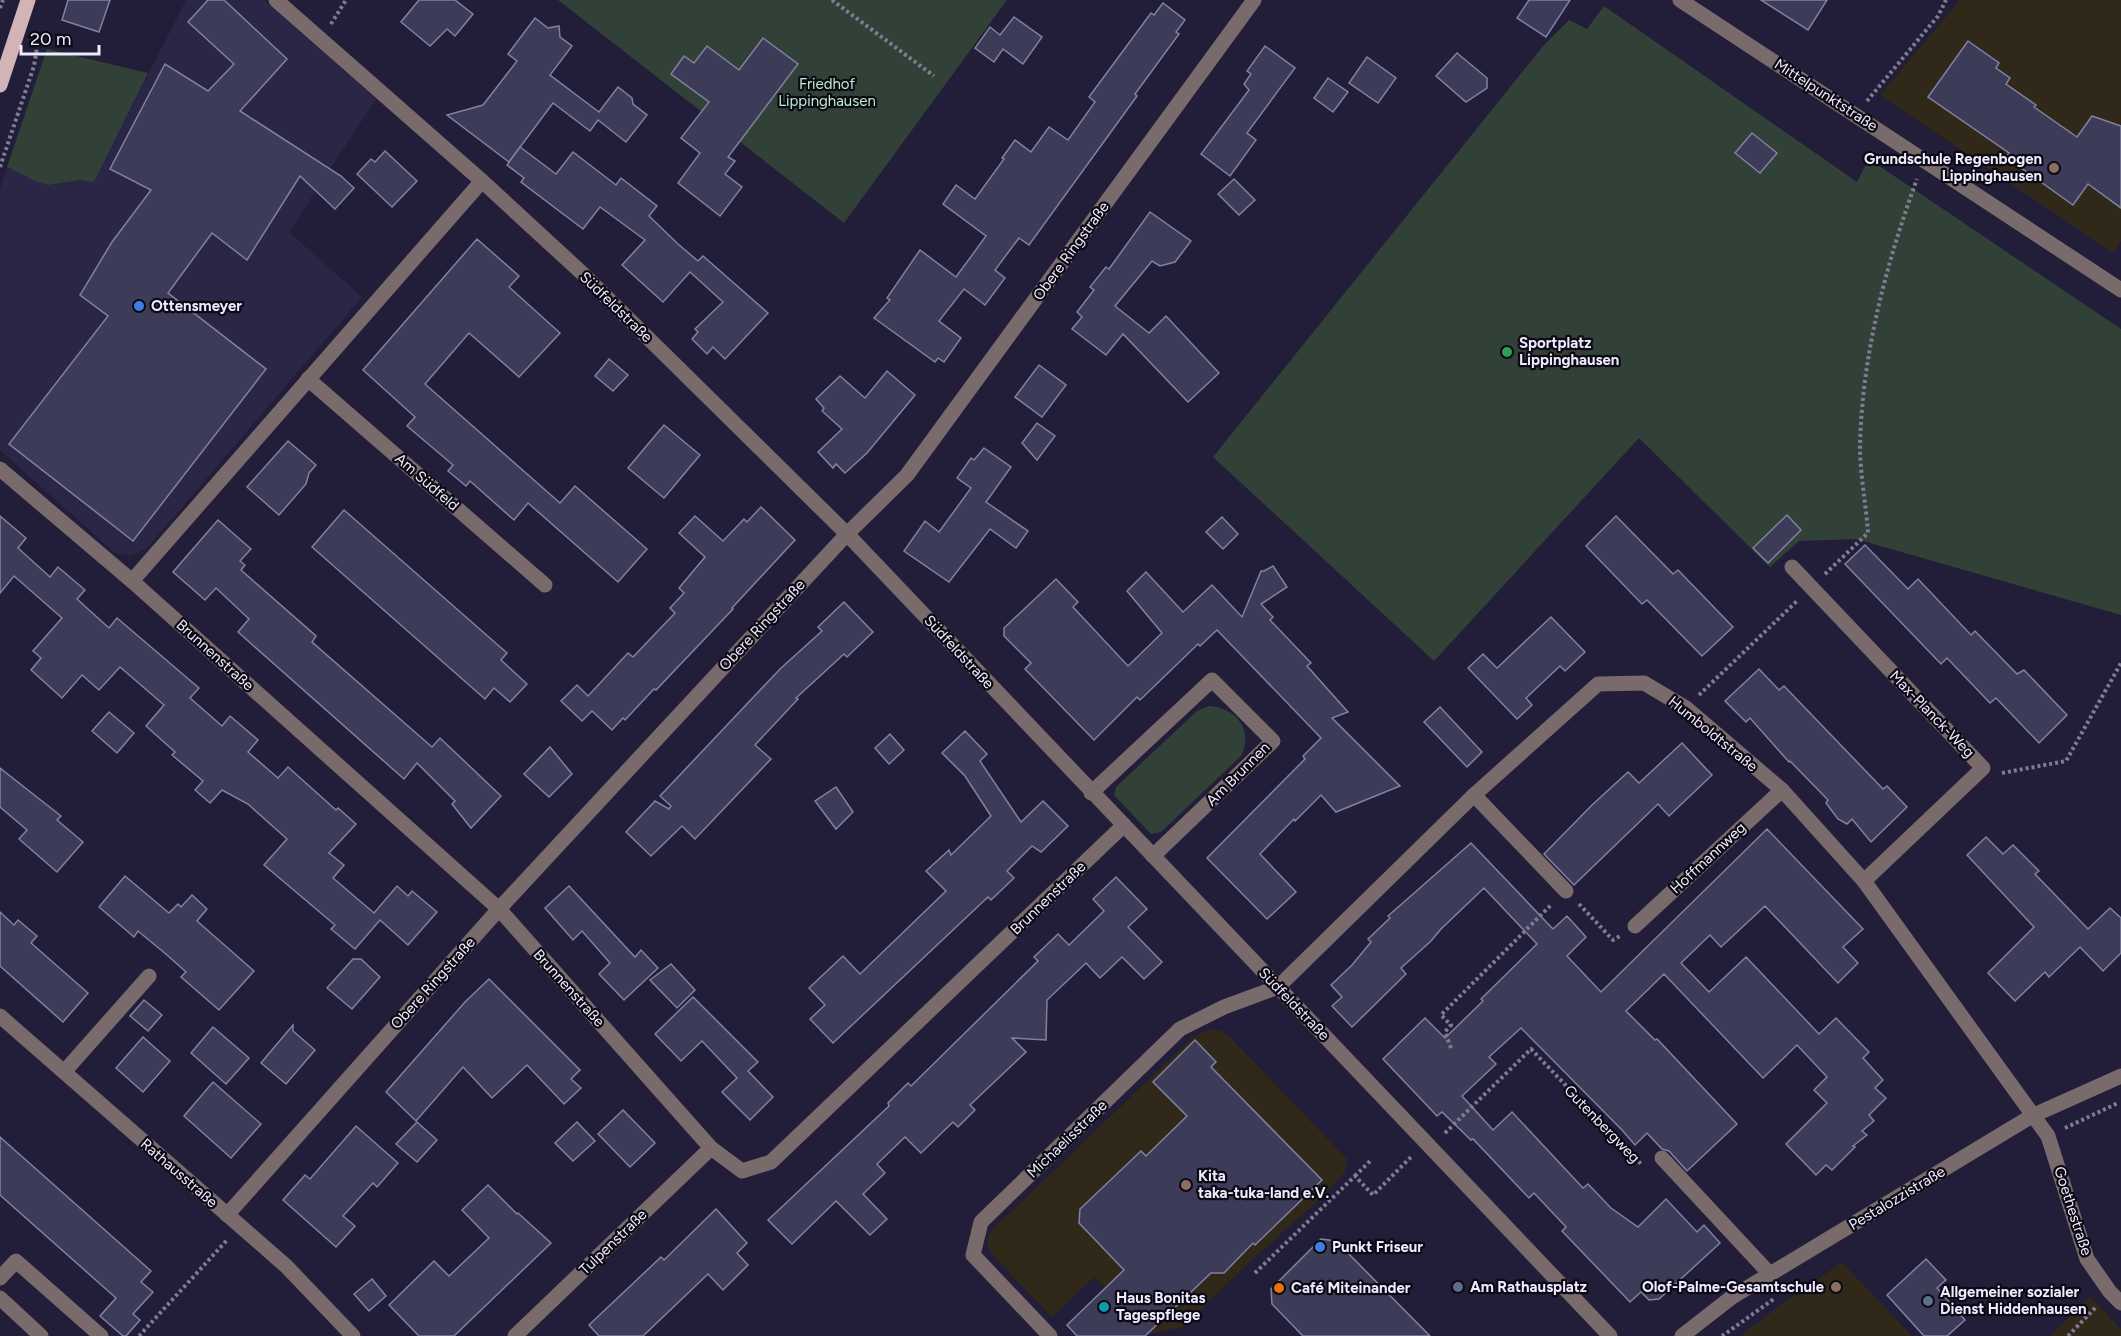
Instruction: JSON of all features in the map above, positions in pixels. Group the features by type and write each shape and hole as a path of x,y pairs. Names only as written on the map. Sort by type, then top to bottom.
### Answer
{"main road":[{"path":"0,85 28,0"}],"street":[{"name":"Südfeldstraße","path":"276,0 482,181 592,283 847,534 1610,1336"},
{"name":"Obere Ringstraße","path":"227,1215 498,909 847,534 907,475 1254,0"},
{"name":"Mittelpunktstraße","path":"1680,0 2121,290"},
{"path":"132,580 482,181"},
{"name":"Am Südfeld","path":"308,379 545,585"},
{"name":"Brunnenstraße","path":"0,469 132,580 498,909 711,1148 741,1172 771,1162 1124,825"},
{"name":"Max-Planck-Weg","path":"1792,567 1983,768 1864,882"},
{"name":"Am Brunnen","path":"1091,793 1212,680 1273,741 1153,856"},
{"name":"Humboldtstraße","path":"1278,987 1474,795 1598,684 1644,683 1686,708 1782,790 1864,882 2032,1116"},
{"name":"Hoffmannweg","path":"1635,926 1782,790"},
{"path":"1474,795 1566,891"},
{"path":"64,1072 149,976"},
{"name":"Michaelisstraße","path":"1050,1336 973,1255 981,1222 1180,1029 1224,1007 1278,987"},
{"name":"Rathausstraße","path":"0,1016 286,1266 353,1336"},
{"name":"Pestalozzistraße","path":"1682,1336 1732,1297 2032,1116 2121,1076"},
{"name":"Goethestraße","path":"2032,1116 2048,1136 2087,1259 2116,1297"},
{"name":"Tulpenstraße","path":"514,1336 711,1148"},
{"name":"Gutenbergweg","path":"1662,1158 1770,1274"},
{"path":"0,1278 16,1261 101,1336"},
{"path":"0,1298 41,1336"}],"path":[{"path":"0,8 3,0"},
{"path":"832,0 934,76"},
{"path":"1856,115 1938,16 1946,0"},
{"path":"0,167 34,66 40,33"},
{"path":"1686,708 1868,532 1860,447 1868,356 1887,272 1924,161"},
{"path":"1983,768 1992,775 2066,761 2121,663"},
{"path":"1451,1048 1445,1032 1450,1025 1441,1015 1566,891 1613,940 1635,926"},
{"name":"Gutenbergweg","path":"1428,1145 1531,1049 1648,1171 1662,1158"},
{"path":"1355,1176 1373,1195 1428,1145"},
{"path":"1255,1273 1371,1160"},
{"path":"139,1336 240,1226"},
{"path":"2068,1336 2116,1297"},
{"path":"1722,1336 1748,1316"}],"shaded area":[{"path":"186,0 264,0 376,99 289,232 362,297 147,548 131,556 115,553 0,450 0,189 7,167 48,185 80,180 94,181"},
{"name":"Grundschule Regenbogen Lippinghausen","path":"1960,0 2121,0 2121,241 2113,253 1880,95"},
{"name":"Kita taka-tuka-land e.V.","path":"1214,1029 1224,1032 1231,1038 1347,1159 1345,1172 1322,1197 1253,1259 1183,1327 1149,1334 1094,1277 1052,1317 991,1254 987,1243 989,1235 1191,1039 1202,1032"},
{"name":"Olof-Palme-Gesamtschule","path":"1842,1262 1912,1336 1740,1336 1771,1312"},
{"path":"2090,1296 2121,1329 2121,1336 2050,1336"}],"green space":[{"name":"Friedhof Lippinghausen","path":"558,0 1007,0 844,223"},
{"path":"1604,6 1857,182 1869,159 2121,329 2121,615 1856,539 1799,541 1770,567 1639,438 1434,661 1213,457 1543,46 1569,20 1587,29"},
{"path":"47,49 148,73 94,182 80,180 48,185 7,167"},
{"path":"1208,706 1227,711 1240,722 1245,737 1241,756 1161,832 1151,834 1114,795 1116,787 1197,711"}],"building":[{"path":"68,0 110,0 99,32 62,20"},
{"name":"Ottensmeyer","path":"208,0 224,0 287,59 240,111 341,176 354,188 335,209 300,176 247,260 212,233 168,293 266,369 133,541 9,444 108,316 80,295 112,242 151,190 110,169 165,64 208,91 234,64 188,22"},
{"path":"419,0 455,0 473,14 455,36 447,29 430,46 401,22"},
{"path":"1529,0 1570,0 1546,37 1517,18"},
{"path":"1761,0 1827,0 1808,30"},
{"path":"1163,3 1185,20 1176,32 1179,34 1029,245 1019,238 995,270 1005,278 985,305 964,289 939,321 961,338 944,362 938,358 935,362 874,318 890,300 887,298 920,250 956,277 986,236 943,204 956,185 975,199 1015,140 1031,152 1049,127 1068,140 1095,102 1089,97 1151,13 1154,15"},
{"path":"1014,17 1042,37 1023,64 1003,49 994,62 975,48 990,27 1000,35"},
{"path":"535,18 548,28 559,26 560,37 572,46 550,75 599,112 618,87 632,98 633,104 647,115 626,142 598,120 590,131 553,103 509,162 447,115 483,105 517,61 508,54"},
{"path":"763,38 798,64 728,157 735,161 725,174 742,187 720,216 678,183 700,153 681,138 709,102 671,74 684,56 694,63 707,46 739,70"},
{"path":"1968,41 1999,63 1996,68 2010,78 2006,84 2077,137 2092,116 2121,126 2121,208 2088,184 2073,205 2006,157 2009,153 1928,97"},
{"path":"1265,46 1295,68 1247,133 1256,140 1230,176 1201,154 1249,90 1244,84 1251,74 1247,71"},
{"path":"1457,53 1487,78 1487,88 1466,102 1436,76"},
{"path":"1367,57 1396,78 1378,103 1349,83"},
{"path":"1328,78 1348,92 1333,112 1314,98"},
{"path":"1752,133 1777,153 1760,173 1735,153"},
{"path":"520,147 556,174 573,152 616,185 621,178 657,206 649,216 678,244 698,261 703,256 768,313 725,359 713,347 707,354 692,339 698,332 695,329 723,302 690,272 663,302 622,265 645,240 600,207 583,229 521,182 524,178 507,165"},
{"path":"385,151 417,181 392,207 357,174 371,159 375,162"},
{"path":"1234,179 1255,200 1239,215 1218,194"},
{"path":"1150,212 1191,241 1175,262 1160,266 1152,261 1115,306 1149,333 1166,316 1219,373 1188,402 1123,334 1106,355 1072,329 1082,317 1077,312 1094,290 1090,287 1106,267 1109,269"},
{"path":"477,239 519,276 509,287 560,333 519,377 469,333 425,384 560,503 575,486 647,549 618,582 528,503 514,520 470,481 466,486 448,471 453,465 407,426 415,417 363,370"},
{"path":"609,359 628,375 613,391 595,376"},
{"path":"1039,365 1066,385 1042,417 1015,397"},
{"path":"887,371 915,395 867,453 845,473 836,464 833,468 818,452 842,429 822,411 824,408 816,399 840,376 865,398"},
{"path":"1037,423 1055,436 1037,460 1022,443"},
{"path":"664,425 700,455 664,498 628,468"},
{"path":"288,441 316,465 309,473 306,484 279,515 247,487"},
{"path":"984,448 1011,467 986,502 1028,531 1016,548 990,529 949,582 904,551 925,521 939,532 971,488 957,478 971,458 974,460"},
{"path":"761,507 795,540 733,609 625,720 623,718 612,730 592,711 582,721 561,701 577,685 588,696 628,653 633,657 675,613 670,608 684,593 679,588 705,557 679,533 695,516 723,541 744,519 747,522"},
{"path":"344,510 507,653 501,660 527,684 510,702 494,688 485,699 312,547"},
{"path":"1787,515 1801,530 1768,563 1753,548"},
{"path":"0,516 26,538 18,548 50,577 58,567 85,590 77,599 109,628 117,618 199,688 190,698 222,726 230,716 258,740 248,752 278,778 288,767 336,810 338,808 356,824 329,853 344,865 333,878 374,913 397,886 408,896 412,891 437,912 408,945 380,920 355,949 331,929 335,925 264,865 287,839 248,804 222,790 210,803 195,790 203,781 172,755 175,752 146,726 164,705 120,667 99,690 82,675 62,698 31,670 41,658 33,651 62,618 14,576 0,593"},
{"path":"1616,516 1673,574 1678,570 1733,627 1702,656 1647,600 1642,604 1586,546"},
{"path":"1222,517 1238,534 1223,549 1206,532"},
{"path":"218,520 251,549 240,561 245,565 241,570 316,636 312,642 432,747 440,738 501,796 471,828 452,804 455,801 417,763 404,779 238,632 249,619 216,588 205,600 173,572"},
{"path":"1865,545 1908,589 1918,579 1971,635 1975,631 2017,674 2024,670 2067,715 2039,743 1996,698 1990,703 1947,658 1941,664 1845,564"},
{"path":"1273,566 1287,587 1261,604 1273,617 1270,620 1311,663 1307,666 1348,712 1332,718 1400,786 1336,812 1321,795 1295,821 1294,819 1260,854 1296,892 1267,919 1207,858 1305,759 1303,756 1321,738 1217,630 1200,646 1198,644 1140,700 1137,697 1094,740 1025,669 1031,663 1004,636 1004,628 1056,579 1078,602 1073,607 1128,666 1162,633 1127,591 1146,572 1183,612 1212,585 1242,617 1261,571"},
{"path":"844,602 873,632 847,657 844,654 796,698 798,699 755,745 771,759 695,839 682,826 651,856 626,832 655,801 669,809 671,806 660,796 780,669 822,631 818,627"},
{"path":"1551,617 1585,652 1565,671 1560,666 1526,698 1532,705 1517,719 1468,668 1483,654 1497,668"},
{"path":"1759,669 1779,690 1784,686 1883,789 1887,786 1907,807 1871,842 1852,819 1847,824 1838,819 1826,803 1828,800 1789,762 1750,718 1746,722 1725,701"},
{"path":"1440,707 1482,752 1467,767 1424,722"},
{"path":"109,712 134,733 117,753 92,731"},
{"path":"965,731 987,754 980,761 1021,822 1043,801 1068,826 1041,852 1032,846 1007,871 1014,878 991,900 988,897 833,1043 810,1019 825,1005 809,988 843,956 860,974 946,891 926,871 949,850 951,855 991,816 965,776 942,753"},
{"path":"890,734 904,750 889,764 875,748"},
{"path":"1682,743 1712,775 1669,816 1658,804 1574,885 1544,854 1628,772 1639,783"},
{"path":"550,747 572,774 549,797 524,774"},
{"path":"0,768 61,816 57,820 83,842 57,872 19,839 27,830 0,807"},
{"path":"836,787 853,812 836,829 815,801"},
{"path":"1767,829 1863,929 1843,947 1858,963 1838,983 1765,906 1721,947 1710,935 1681,963 1709,992 1746,957 1819,1034 1836,1018 1869,1052 1863,1058 1883,1080 1875,1088 1886,1098 1869,1115 1874,1121 1862,1131 1867,1135 1853,1146 1855,1147 1832,1170 1826,1165 1816,1175 1786,1144 1827,1103 1814,1090 1827,1077 1797,1045 1763,1078 1664,974 1626,1011 1655,1040 1657,1039 1737,1124 1687,1171 1669,1151 1662,1149 1647,1133 1635,1145 1521,1028 1489,1057 1496,1064 1462,1096 1493,1130 1512,1112 1583,1188 1588,1184 1611,1208 1638,1227 1666,1199 1697,1232 1704,1225 1720,1243 1659,1299 1649,1300 1641,1292 1630,1302 1562,1231 1566,1227 1534,1193 1529,1198 1473,1139 1471,1140 1442,1112 1437,1116 1383,1059 1425,1018 1445,1038 1537,944 1484,888 1401,968 1406,974 1352,1027 1332,1006 1342,997 1331,985 1371,942 1368,939 1390,918 1388,916 1471,843 1553,929 1567,916 1586,937 1567,956 1601,992"},
{"path":"1986,837 2003,854 2013,845 2039,871 2035,874 2088,929 2110,908 2121,918 2121,953 2103,971 2080,947 2049,977 2045,972 2015,1001 1988,973 2034,927 1967,855"},
{"path":"125,876 169,913 178,904 181,907 192,895 207,909 197,921 254,971 219,1010 181,977 186,972 167,955 138,931 134,937 99,907"},
{"path":"1116,877 1147,909 1128,927 1162,962 1144,979 1122,957 1100,978 1086,963 1047,1000 1046,1040 1012,1038 1026,1052 970,1105 975,1110 958,1127 953,1122 921,1153 905,1137 877,1164 885,1173 863,1194 887,1219 870,1235 836,1201 792,1244 768,1220 889,1106 888,1103 908,1083 911,1086 1038,961 1034,957 1058,934 1069,945 1104,911 1093,899"},
{"path":"569,886 635,957 641,950 658,968 624,1000 599,974 610,963 582,931 573,940 545,908"},
{"path":"0,912 14,925 18,920 37,936 31,943 88,993 63,1022 0,966"},
{"path":"353,959 361,959 380,977 352,1009 327,988"},
{"path":"671,964 695,990 677,1008 650,980"},
{"path":"489,979 580,1070 571,1079 581,1088 564,1104 527,1065 492,1098 463,1067 416,1121 386,1092 465,1002"},
{"path":"693,997 758,1062 748,1071 773,1097 750,1120 722,1092 737,1078 702,1041 681,1061 655,1034"},
{"path":"144,1000 162,1015 148,1031 130,1016"},
{"path":"293,1025 293,1031 315,1050 286,1084 261,1063"},
{"path":"213,1027 249,1058 226,1084 191,1053"},
{"path":"143,1037 170,1061 143,1092 116,1068"},
{"path":"1195,1040 1216,1062 1211,1067 1322,1180 1224,1273 1211,1273 1145,1336 1077,1336 1067,1325 1124,1270 1079,1223 1080,1209 1141,1151 1146,1156 1187,1116 1153,1082"},
{"path":"213,1082 261,1124 231,1158 184,1116"},
{"path":"623,1110 655,1143 630,1167 598,1134"},
{"path":"417,1122 437,1140 417,1162 396,1144"},
{"path":"577,1122 595,1141 573,1161 555,1143"},
{"path":"356,1126 398,1163 377,1187 373,1183 343,1216 355,1226 336,1247 283,1200 305,1175 310,1179"},
{"path":"0,1137 151,1271 141,1282 153,1292 133,1314 140,1320 126,1336 123,1336 100,1316 116,1298 0,1195"},
{"path":"488,1185 551,1243 454,1336 419,1336 389,1305 434,1261 449,1276 489,1238 462,1210"},
{"path":"716,1209 747,1243 737,1253 748,1265 723,1290 708,1274 643,1336 599,1336 589,1325 661,1257 664,1260"},
{"path":"1321,1239 1336,1241 1430,1336 1303,1336 1272,1304 1271,1289"},
{"path":"1926,1259 1946,1280 1937,1288 1965,1320 1947,1336 1924,1336 1887,1295"},
{"path":"372,1279 386,1296 369,1311 354,1294"}],"place":[{"name":"Grundschule Regenbogen Lippinghausen","path":"2054,168"},
{"name":"Ottensmeyer","path":"139,306"},
{"name":"Sportplatz Lippinghausen","path":"1507,352"},
{"name":"Kita taka-tuka-land e.V.","path":"1186,1185"},
{"name":"Punkt Friseur","path":"1320,1247"},
{"name":"Am Rathausplatz","path":"1458,1287"},
{"name":"Olof-Palme-Gesamtschule","path":"1836,1287"},
{"name":"Café Miteinander","path":"1279,1288"},
{"name":"Allgemeiner sozialer Dienst Hiddenhausen","path":"1928,1301"},
{"name":"Haus Bonitas Tagespflege","path":"1104,1307"}]}
